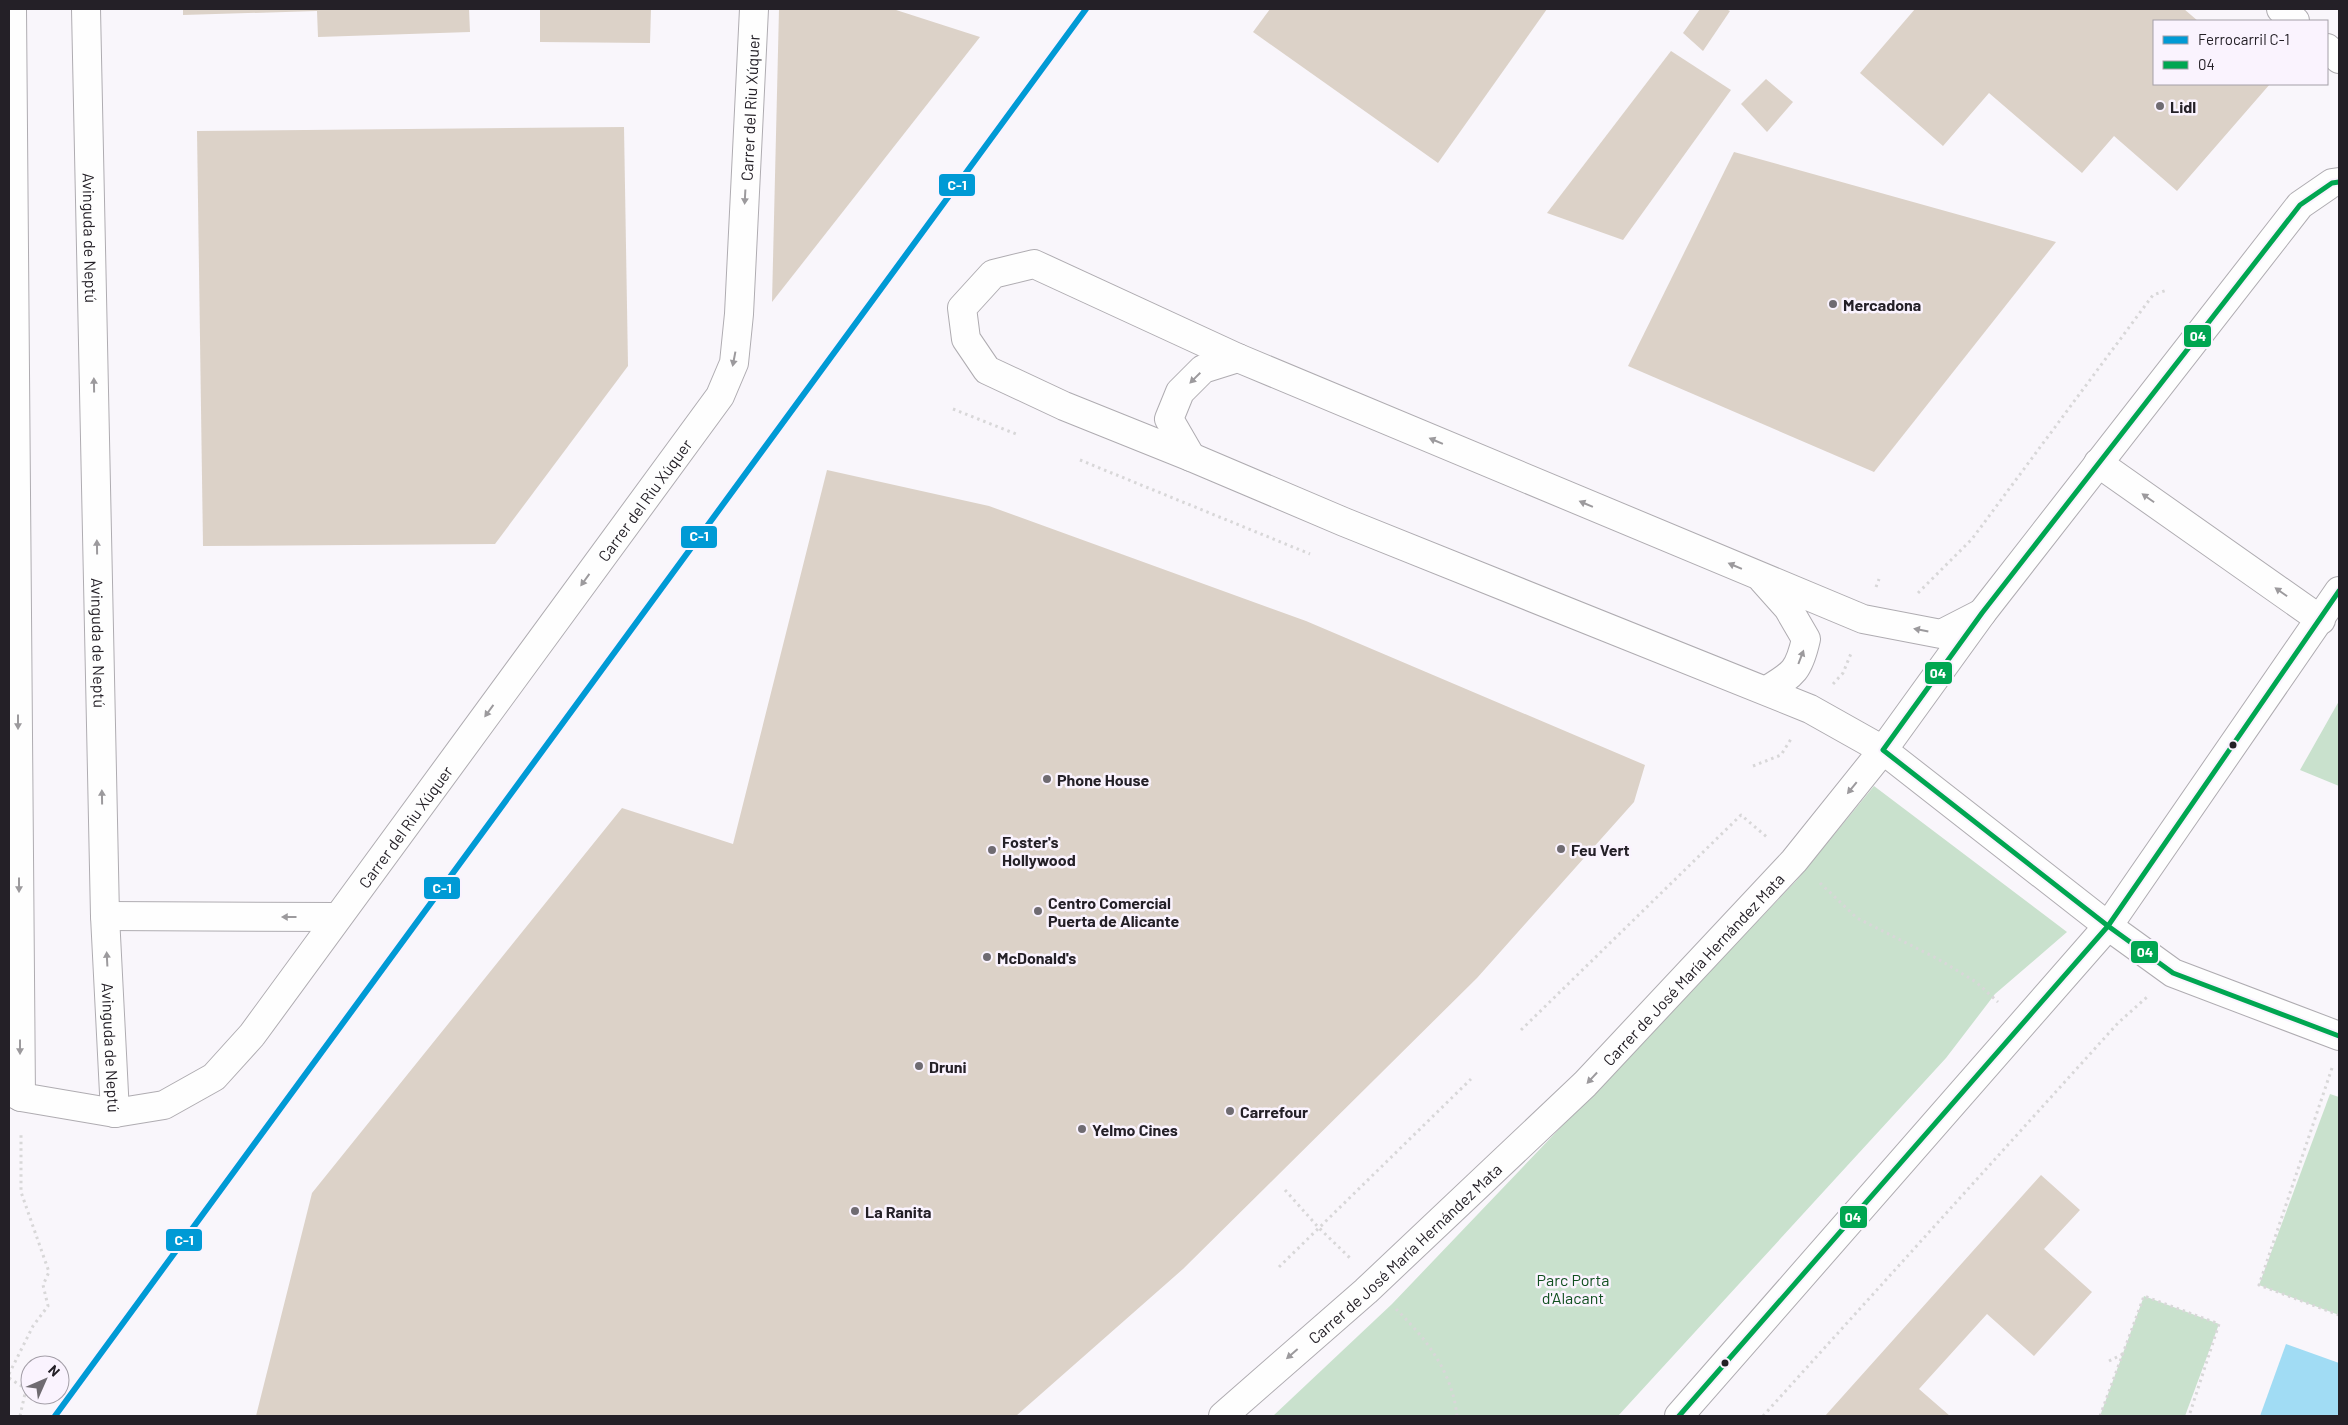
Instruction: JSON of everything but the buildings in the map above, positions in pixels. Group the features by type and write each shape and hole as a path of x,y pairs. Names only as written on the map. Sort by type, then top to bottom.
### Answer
{"street":[{"path":"12,9 15,1094"},
{"name":"Avinguda de Neptú","path":"15,1094 114,1113 105,916 86,9"},
{"name":"Carrer del Riu Xúquer","path":"114,1113 164,1105 214,1077 252,1035 720,396 734,363 739,314 754,9"},
{"path":"2281,9 2294,20"},
{"path":"2328,49 2339,59"},
{"name":"Carrer de José María Hernández Mata","path":"1222,1416 1375,1283 1586,1084 1794,861 1883,750 1982,613 2300,206 2337,181"},
{"path":"1982,613 1941,634 1863,619 1238,358 1034,264 993,274 962,308 966,339 987,370 1064,406 1344,522 1767,690 1810,709 1883,750 2108,926 2173,973 2337,1049"},
{"path":"1191,457 1169,419 1180,392 1203,369 1238,358"},
{"path":"2098,463 2321,620"},
{"path":"1760,577 1788,608 1806,639 1801,662 1786,679 1767,690"},
{"path":"1679,1416 2108,926 2321,620 2339,591"},
{"path":"105,916 337,917"}],"path":[{"path":"1918,592 1972,539 2153,295 2167,290"},
{"path":"953,409 1016,434"},
{"path":"1080,460 1310,554"},
{"path":"1832,685 1843,673 1852,648"},
{"path":"1753,766 1781,755 1794,735"},
{"path":"1521,1030 1742,815 1857,918 1938,959 1976,982 2002,1006"},
{"path":"1763,1416 2118,1023 2173,973"},
{"path":"2337,1049 2327,1089 2259,1285 2339,1315"},
{"path":"1279,1267 1471,1079"},
{"path":"15,1094 21,1192 49,1272 43,1285 48,1306 33,1326 9,1376 26,1389 20,1416"},
{"path":"1285,1190 1319,1228 1375,1283 1427,1343 1447,1374 1455,1399 1457,1416"},
{"path":"2100,1416 2144,1296 2219,1324 2189,1416"},
{"path":"2109,1361 2123,1354"}],"green space":[{"path":"2339,701 2339,786 2300,770"},
{"name":"Parc Porta d'Alacant","path":"1874,786 2067,932 1995,994 1946,1058 1618,1416 1273,1416 1392,1304 1796,881"},
{"path":"2330,1094 2339,1097 2339,1315 2259,1285"},
{"path":"2144,1296 2219,1324 2185,1416 2100,1416"}],"water":[{"path":"2286,1344 2339,1363 2339,1416 2260,1416"}],"rail line":[{"name":"C-1","path":"55,1416 1086,9"}],"transit line":[{"name":"04","path":"2339,182 2332,183 2300,205 1982,613 1883,750 2108,926 2173,973 2339,1036"},
{"name":"04","path":"1679,1416 2108,926 2339,591"}],"place":[{"name":"Lidl","path":"2160,106"},
{"name":"Mercadona","path":"1833,304"},
{"name":"Phone House","path":"1047,779"},
{"name":"Feu Vert","path":"1561,849"},
{"name":"Foster's Hollywood","path":"992,850"},
{"name":"Centro Comercial Puerta de Alicante","path":"1038,911"},
{"name":"McDonald's","path":"987,957"},
{"name":"Druni","path":"919,1066"},
{"name":"Carrefour","path":"1230,1111"},
{"name":"Yelmo Cines","path":"1082,1129"},
{"name":"La Ranita","path":"855,1211"}]}
